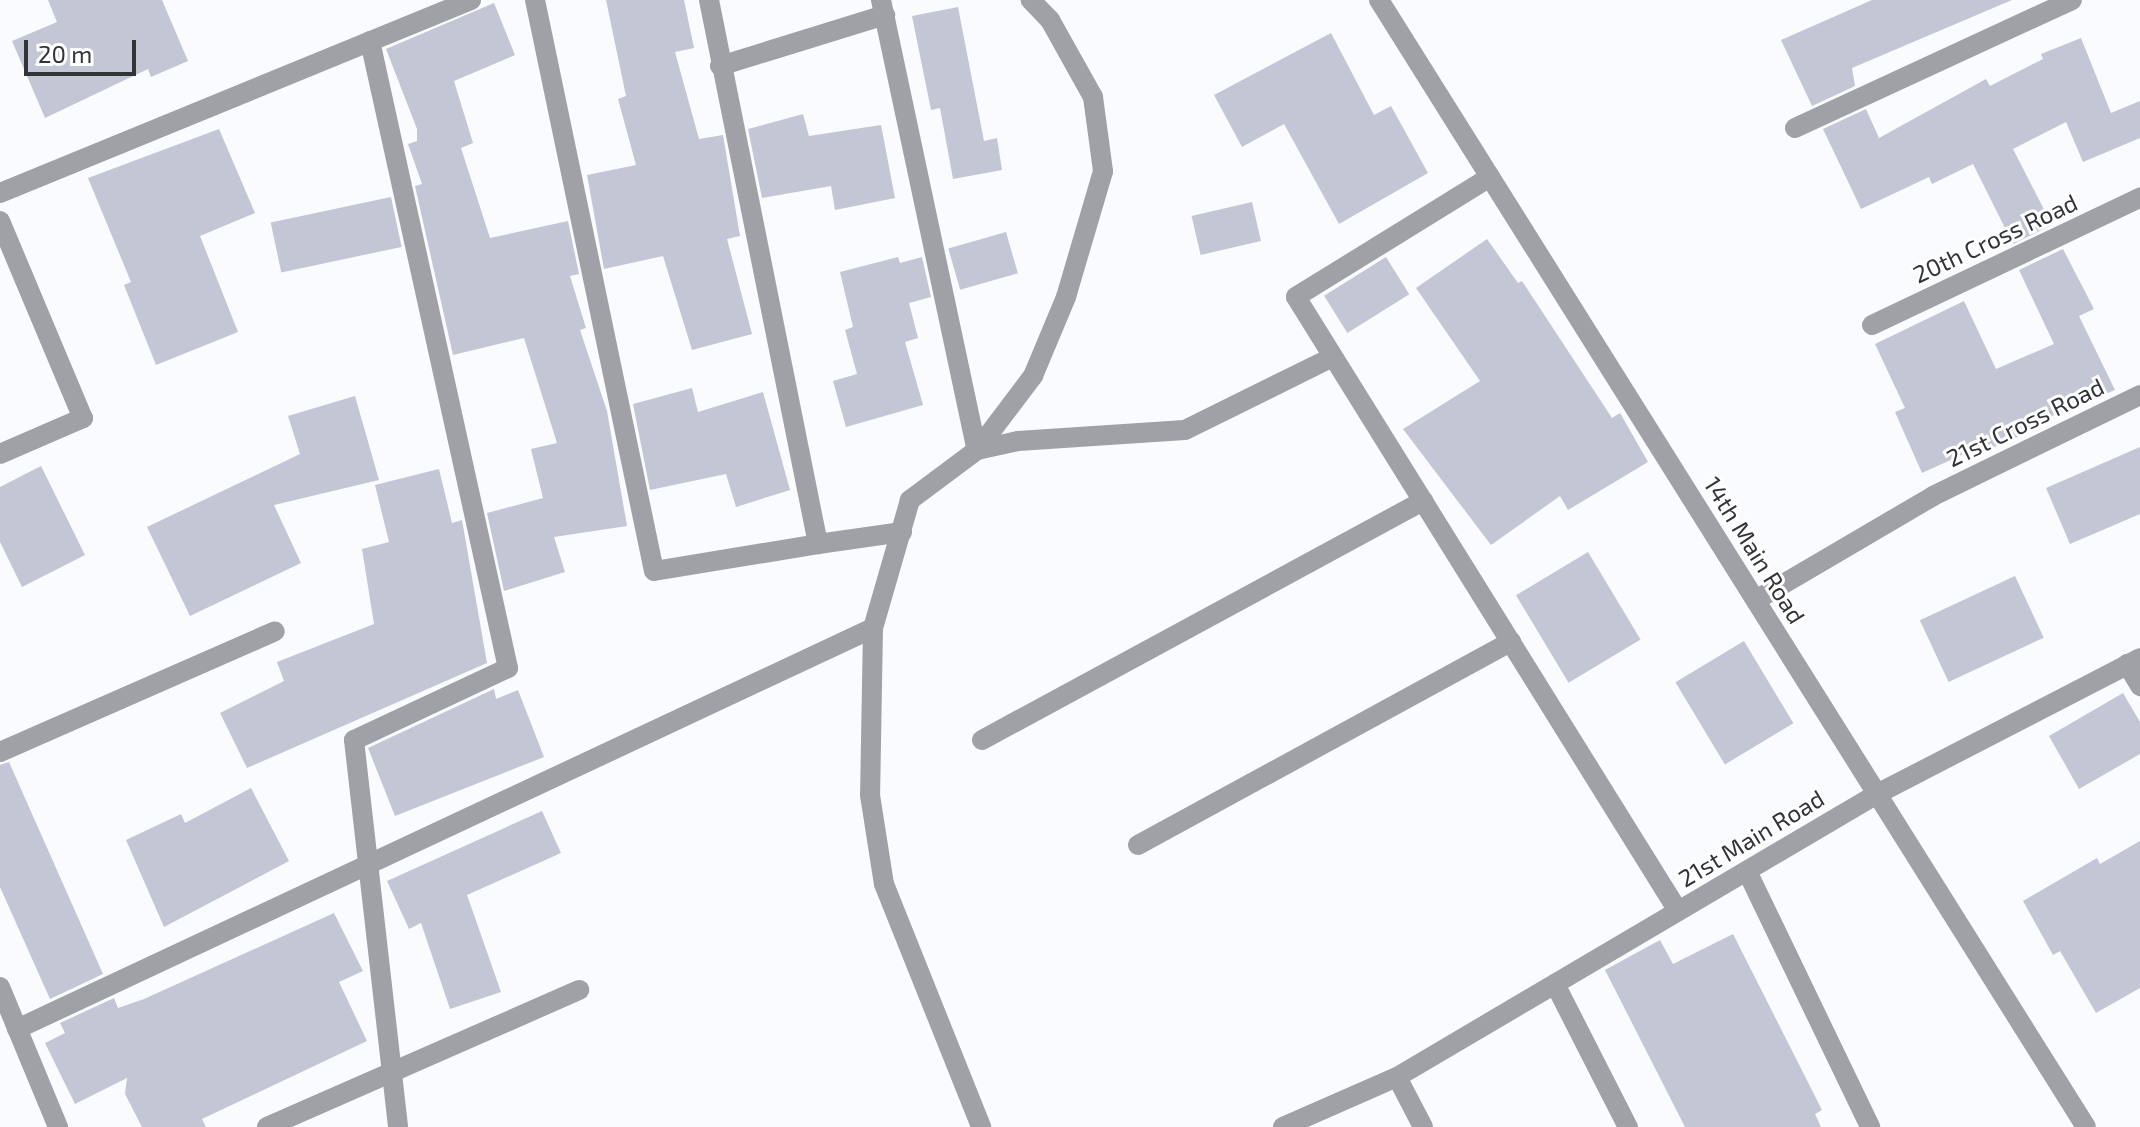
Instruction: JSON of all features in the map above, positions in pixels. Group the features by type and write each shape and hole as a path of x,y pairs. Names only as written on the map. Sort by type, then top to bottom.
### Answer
{"street":[{"path":"0,193 471,0"},
{"path":"535,0 654,571 902,532"},
{"path":"709,0 818,544"},
{"path":"981,1127 884,884 870,795 873,628 910,500 977,450 1033,376 1066,297 1103,171 1093,97 1050,20 1031,0"},
{"name":"14th Main Road","path":"1379,0 2086,1127"},
{"path":"1795,128 2072,0"},
{"path":"720,66 883,7 977,450"},
{"path":"370,41 508,668 354,740 372,859 389,1076 398,1127"},
{"path":"1490,177 1296,297 1678,911"},
{"name":"20th Cross Road","path":"1872,325 2140,198"},
{"path":"0,221 83,418 0,454"},
{"path":"977,450 1018,441 1185,430 1333,357"},
{"name":"21st Cross Road","path":"1756,600 1933,496 2140,395"},
{"path":"982,740 1423,501"},
{"path":"17,1029 372,859 873,628"},
{"path":"0,752 275,631"},
{"path":"1138,845 1511,642"},
{"path":"2133,661 2140,686"},
{"name":"21st Main Road","path":"1283,1127 1397,1077 1877,794 2133,661"},
{"path":"1747,871 1870,1127"},
{"path":"1555,984 1628,1127"},
{"path":"0,987 58,1127"},
{"path":"267,1127 579,990"},
{"path":"1397,1077 1423,1127"}],"building":[{"path":"48,0 162,0 188,61 151,77 148,69 45,118 12,41 57,22"},
{"path":"606,0 684,0 694,48 675,52 699,139 723,135 740,236 727,239 752,334 692,350 663,256 604,269 587,175 636,165 618,99 626,96"},
{"path":"1872,0 2012,0 1852,68 1855,86 1812,106 1781,40"},
{"path":"494,3 515,55 454,81 473,143 461,148 490,238 568,221 579,274 570,276 586,328 580,330 607,411 627,526 554,537 565,572 504,591 487,513 543,498 531,449 557,443 524,338 453,355 415,186 422,184 408,144 417,141 417,129 386,49"},
{"path":"958,7 984,141 997,138 1002,170 953,179 940,108 931,110 912,16"},
{"path":"1331,33 1374,115 1391,106 1428,173 1339,224 1284,124 1242,147 1214,95"},
{"path":"2081,38 2111,113 2140,101 2140,138 2083,162 2066,122 2013,149 2052,225 2013,244 1973,164 1932,184 1929,177 1861,209 1823,129 1866,109 1879,138 1986,79 1990,86 2043,59 2041,54"},
{"path":"803,114 809,136 881,125 895,198 835,210 831,186 762,198 748,129"},
{"path":"219,129 255,213 200,236 238,332 156,365 124,285 131,282 88,178"},
{"path":"391,197 402,247 281,272 271,223"},
{"path":"1252,202 1261,241 1201,255 1192,216"},
{"path":"1006,232 1018,273 960,290 948,249"},
{"path":"1487,239 1518,283 1522,281 1612,418 1620,413 1648,462 1568,510 1560,496 1491,545 1403,429 1480,381 1416,288"},
{"path":"2063,249 2094,309 2079,316 2115,390 2018,430 2020,436 1982,452 1979,447 1922,473 1895,412 1905,408 1875,344 1964,301 1996,369 2054,344 2019,270"},
{"path":"898,257 900,263 922,257 931,297 909,303 918,338 905,342 923,405 846,427 833,381 857,374 845,330 853,327 840,272"},
{"path":"1386,257 1409,294 1347,333 1324,296"},
{"path":"692,388 698,412 763,392 790,490 736,507 726,474 650,490 633,404"},
{"path":"355,396 379,480 274,505 301,563 190,616 147,527 300,454 288,416"},
{"path":"2140,447 2140,514 2070,544 2046,488"},
{"path":"41,466 85,555 22,587 0,542 0,487"},
{"path":"439,469 452,523 462,520 487,663 247,768 220,713 284,681 277,662 374,624 362,549 389,542 375,485"},
{"path":"1588,552 1641,639 1569,683 1516,595"},
{"path":"2015,576 2044,638 1949,682 1920,620"},
{"path":"1744,641 1793,723 1725,764 1675,682"},
{"path":"494,689 496,699 518,690 544,757 395,816 368,748"},
{"path":"2123,693 2140,722 2140,754 2079,789 2049,736"},
{"path":"9,762 103,974 50,999 0,887 0,765"},
{"path":"251,788 289,861 164,927 126,840 181,814 185,823"},
{"path":"542,811 561,853 467,895 501,992 450,1009 421,923 409,929 387,881"},
{"path":"2140,841 2140,988 2096,1013 2060,951 2053,955 2023,901 2097,858 2100,864"},
{"path":"334,913 363,971 339,982 367,1041 202,1119 206,1127 142,1127 125,1094 127,1078 75,1104 45,1043 65,1033 60,1023 114,998 118,1008 144,999"},
{"path":"1733,934 1822,1110 1815,1114 1821,1127 1685,1127 1605,970 1660,940 1673,964"}]}
